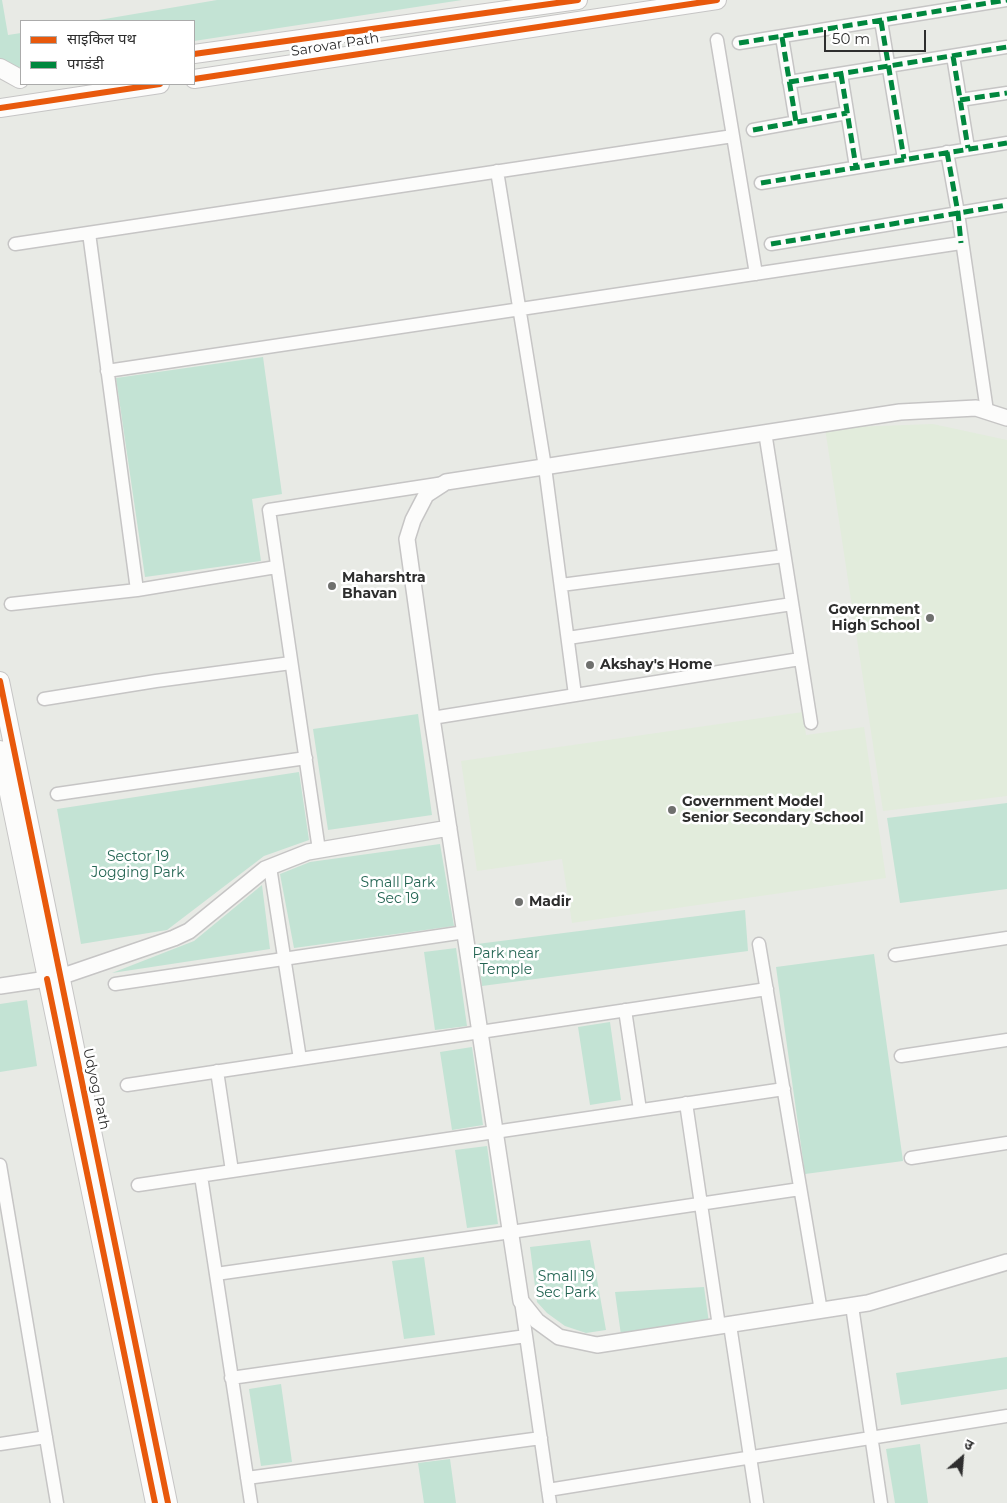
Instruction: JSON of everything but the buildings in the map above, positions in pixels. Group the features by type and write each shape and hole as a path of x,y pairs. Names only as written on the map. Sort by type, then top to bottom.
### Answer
{"main road":[{"name":"Sarovar Path","path":"195,54 578,0"},
{"name":"Sarovar Path","path":"195,79 716,0"},
{"path":"0,68 20,79"},
{"path":"0,82 20,79"},
{"path":"2,109 154,85"},
{"name":"Udyog Path","path":"0,681 54,978 156,1503"},
{"name":"Udyog Path","path":"0,750 54,978 168,1503"}],"street":[{"path":"739,43 1007,0"},
{"path":"881,21 904,159"},
{"path":"782,37 796,122"},
{"path":"717,40 756,274"},
{"path":"789,82 1007,47"},
{"path":"953,56 968,148"},
{"path":"841,74 856,167"},
{"path":"960,100 1007,93"},
{"path":"753,130 847,113"},
{"path":"15,244 732,136"},
{"path":"761,183 1007,143"},
{"path":"947,152 958,213 987,411"},
{"path":"497,171 545,467 575,695"},
{"path":"771,244 1007,205"},
{"path":"89,233 137,590"},
{"path":"107,371 961,243"},
{"path":"319,850 269,510 900,412 976,408 1007,418"},
{"path":"765,432 811,723"},
{"path":"446,482 426,495 413,520 407,539 432,718 511,1232 550,1503"},
{"path":"561,585 784,556"},
{"path":"11,604 137,590 276,567"},
{"path":"568,638 792,604"},
{"path":"432,718 800,659"},
{"path":"44,699 105,688 291,663"},
{"path":"57,794 306,758"},
{"path":"0,986 54,978 174,938 189,931 265,869 308,852 449,828"},
{"path":"270,867 300,1059"},
{"path":"115,984 465,932"},
{"path":"895,955 1007,938"},
{"path":"760,944 821,1311"},
{"path":"126,1085 767,989"},
{"path":"625,1010 640,1110"},
{"path":"901,1056 1007,1040"},
{"path":"217,1072 232,1171"},
{"path":"138,1185 784,1089"},
{"path":"686,1103 701,1204 750,1457 757,1503"},
{"path":"911,1158 1007,1144"},
{"path":"0,1165 4,1215 57,1503"},
{"path":"201,1176 251,1503"},
{"path":"216,1274 800,1188"},
{"path":"521,1301 537,1321 559,1337 597,1345 868,1303 1007,1262"},
{"path":"852,1306 881,1503"},
{"path":"232,1378 526,1336"},
{"path":"548,1490 1007,1416"},
{"path":"0,1444 46,1437"},
{"path":"247,1478 541,1438"}],"shaded area":[{"name":"Government High School","path":"933,424 1007,440 1007,796 883,811 825,428"},
{"name":"Government Model Senior Secondary School","path":"803,712 806,735 864,727 886,878 572,923 562,859 477,871 461,761"}],"green space":[{"path":"0,0 2,0 8,35 20,33 20,67 7,69 0,67"},
{"path":"217,0 462,0 195,41 195,20 99,20"},
{"path":"263,357 282,494 252,499 261,561 145,577 116,378"},
{"path":"418,714 432,815 328,830 313,729"},
{"name":"Sector 19 Jogging Park","path":"299,772 309,840 264,856 167,930 81,944 57,809"},
{"path":"1007,803 1007,889 900,903 887,818"},
{"name":"Small Park Sec 19","path":"440,844 454,926 294,948 280,874 310,862"},
{"path":"262,885 270,949 112,973 194,941"},
{"name":"Park near Temple","path":"745,910 748,951 482,986 477,944"},
{"path":"456,948 467,1026 435,1030 424,952"},
{"path":"874,954 903,1161 805,1174 776,967"},
{"path":"27,1000 37,1066 0,1072 0,1004"},
{"path":"610,1022 621,1100 590,1105 578,1027"},
{"path":"472,1047 483,1125 452,1130 440,1052"},
{"path":"487,1146 498,1224 467,1228 455,1150"},
{"name":"Small 19 Sec Park","path":"590,1240 606,1330 586,1333 565,1326 547,1313 537,1302 530,1247"},
{"path":"424,1257 435,1335 404,1339 392,1261"},
{"path":"704,1287 709,1323 621,1335 615,1292"},
{"path":"1007,1357 1007,1389 901,1405 896,1373"},
{"path":"281,1384 292,1462 261,1466 249,1389"},
{"path":"920,1444 928,1503 895,1503 886,1449"},
{"path":"450,1459 456,1503 424,1503 418,1463"}],"marked path":[{"path":"739,43 1007,0"},
{"path":"881,21 904,159"},
{"path":"782,37 796,122"},
{"path":"789,82 1007,47"},
{"path":"953,56 968,148"},
{"path":"841,74 856,167"},
{"path":"960,100 1007,93"},
{"path":"753,130 847,113"},
{"path":"761,183 1007,143"},
{"path":"947,152 958,213 961,243"},
{"path":"771,244 1007,205"}],"cycle path":[{"path":"195,54 578,0"},
{"path":"195,79 717,0"},
{"path":"0,108 153,85"},
{"path":"0,681 168,1503"},
{"path":"47,979 155,1503"}],"place":[{"name":"Maharshtra Bhavan","path":"332,586"},
{"name":"Government High School","path":"930,618"},
{"name":"Akshay's Home","path":"590,665"},
{"name":"Government Model Senior Secondary School","path":"672,810"},
{"name":"Madir","path":"519,902"}]}
